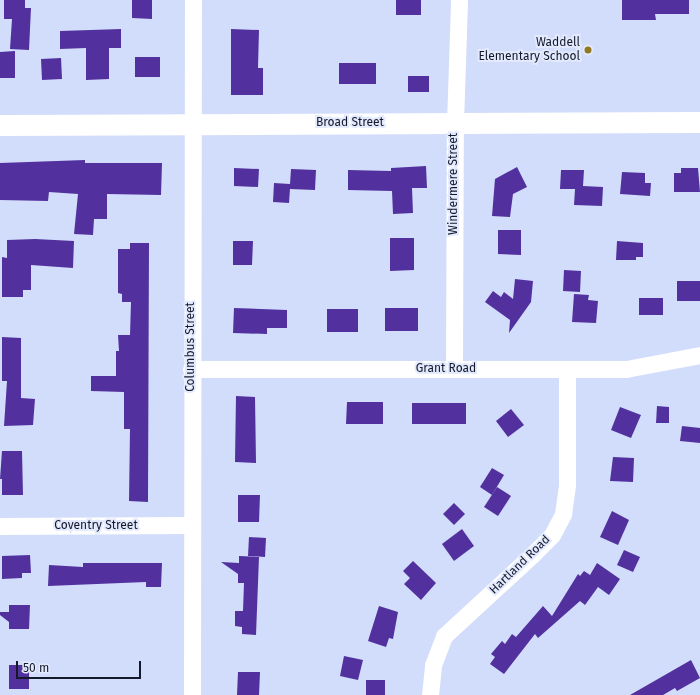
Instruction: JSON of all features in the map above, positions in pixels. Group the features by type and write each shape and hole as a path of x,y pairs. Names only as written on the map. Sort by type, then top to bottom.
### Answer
{"street":[{"name":"Columbus Street","path":"192,695 191,368 193,0"},
{"name":"Windermere Street","path":"454,369 455,123 459,0"},
{"name":"Broad Street","path":"0,125 700,122"},
{"name":"Grant Road","path":"191,368 626,369 700,354"},
{"name":"Hartland Road","path":"430,695 433,665 444,636 552,535 563,514 567,484 567,369"},
{"name":"Coventry Street","path":"0,526 192,525"}],"building":[{"path":"4,0 25,0 25,8 31,8 29,50 10,49 12,19 4,19"},
{"path":"132,0 152,0 152,19 132,18"},
{"path":"396,0 421,0 421,15 396,15"},
{"path":"622,0 689,0 689,14 655,14 656,20 622,20"},
{"path":"121,29 121,48 109,48 109,79 86,80 86,48 60,49 60,31"},
{"path":"231,29 259,30 258,68 263,68 263,95 231,95"},
{"path":"15,51 15,78 0,78 0,52"},
{"path":"135,57 160,57 160,77 135,77"},
{"path":"61,58 62,79 42,80 41,59"},
{"path":"339,63 376,63 376,84 339,84"},
{"path":"408,76 429,76 429,92 408,92"},
{"path":"85,160 85,163 162,163 161,195 107,194 107,219 94,219 93,235 74,234 78,194 49,192 48,201 0,200 0,163"},
{"path":"426,166 427,188 412,188 413,213 393,214 392,191 348,190 348,170 391,171 391,168"},
{"path":"517,167 527,187 513,194 510,217 492,216 495,179"},
{"path":"234,168 259,169 258,187 234,186"},
{"path":"681,168 698,168 700,192 674,192 674,173 681,173"},
{"path":"291,169 316,170 315,190 290,189 289,203 273,202 274,183 290,184"},
{"path":"561,170 584,170 583,186 603,187 602,206 574,205 575,189 560,189"},
{"path":"622,172 645,173 645,183 651,183 650,196 620,194"},
{"path":"498,230 521,230 521,255 498,254"},
{"path":"390,238 414,238 414,270 390,271"},
{"path":"35,239 74,241 73,268 31,265 31,290 23,290 23,297 2,297 2,257 7,258 7,240"},
{"path":"233,241 253,241 252,265 233,265"},
{"path":"617,241 643,243 643,257 636,257 636,260 616,260"},
{"path":"130,243 149,243 148,502 129,501 130,429 124,429 124,392 91,391 91,376 116,376 116,351 119,351 118,335 130,335 131,302 122,302 122,294 118,293 118,249 130,249"},
{"path":"564,270 581,271 580,292 563,291"},
{"path":"515,279 533,281 531,302 509,333 510,320 485,302 493,291 501,297 504,292 513,299"},
{"path":"677,281 700,281 700,301 677,301"},
{"path":"574,294 589,295 588,300 598,301 596,323 572,322"},
{"path":"639,298 663,298 663,315 639,315"},
{"path":"234,308 287,310 287,328 267,328 267,334 233,333"},
{"path":"385,308 418,308 418,331 385,331"},
{"path":"327,309 358,309 358,332 327,332"},
{"path":"2,337 21,338 21,398 35,399 33,425 4,426 7,381 2,381"},
{"path":"236,396 255,397 256,463 235,462"},
{"path":"347,402 383,402 383,424 346,424"},
{"path":"412,403 466,403 466,424 412,424"},
{"path":"657,406 669,407 669,423 656,423"},
{"path":"620,407 641,415 631,438 611,430"},
{"path":"511,409 524,425 508,437 496,421"},
{"path":"682,426 700,428 700,443 680,441"},
{"path":"2,451 22,451 23,495 2,495 2,479 0,479"},
{"path":"613,457 634,458 633,482 610,481"},
{"path":"492,468 504,475 492,495 480,487"},
{"path":"497,487 511,496 498,516 484,507"},
{"path":"238,495 260,495 259,522 238,522"},
{"path":"454,503 465,514 454,525 443,514"},
{"path":"612,511 629,520 618,545 600,537"},
{"path":"462,529 474,546 454,561 442,544"},
{"path":"249,537 266,538 265,557 248,556"},
{"path":"624,550 640,557 633,572 617,565"},
{"path":"30,555 31,573 22,573 22,578 2,579 2,556"},
{"path":"239,556 259,557 256,635 242,634 242,627 235,626 235,611 243,611 244,583 238,583 238,574 221,562 239,563"},
{"path":"413,561 436,583 421,600 404,584 410,578 403,571"},
{"path":"83,563 162,563 161,587 146,587 146,582 48,586 49,565 83,567"},
{"path":"597,563 620,579 609,595 598,587 585,605 580,601 538,638 535,634 504,674 490,664 495,657 491,654 502,641 505,644 512,634 516,637 543,606 552,616 578,574 580,576 584,571 590,575"},
{"path":"9,605 30,605 29,629 9,629 9,622 0,615 0,612 9,612"},
{"path":"379,606 398,612 393,639 389,638 386,647 368,641"},
{"path":"344,656 363,660 358,680 340,676"},
{"path":"691,660 700,678 677,691 675,688 663,695 630,695"},
{"path":"9,665 29,665 29,689 9,689"},
{"path":"238,672 260,672 259,695 237,695"},
{"path":"366,680 385,680 385,695 366,695"}],"place":[{"name":"Waddell Elementary School","path":"588,50"}]}
